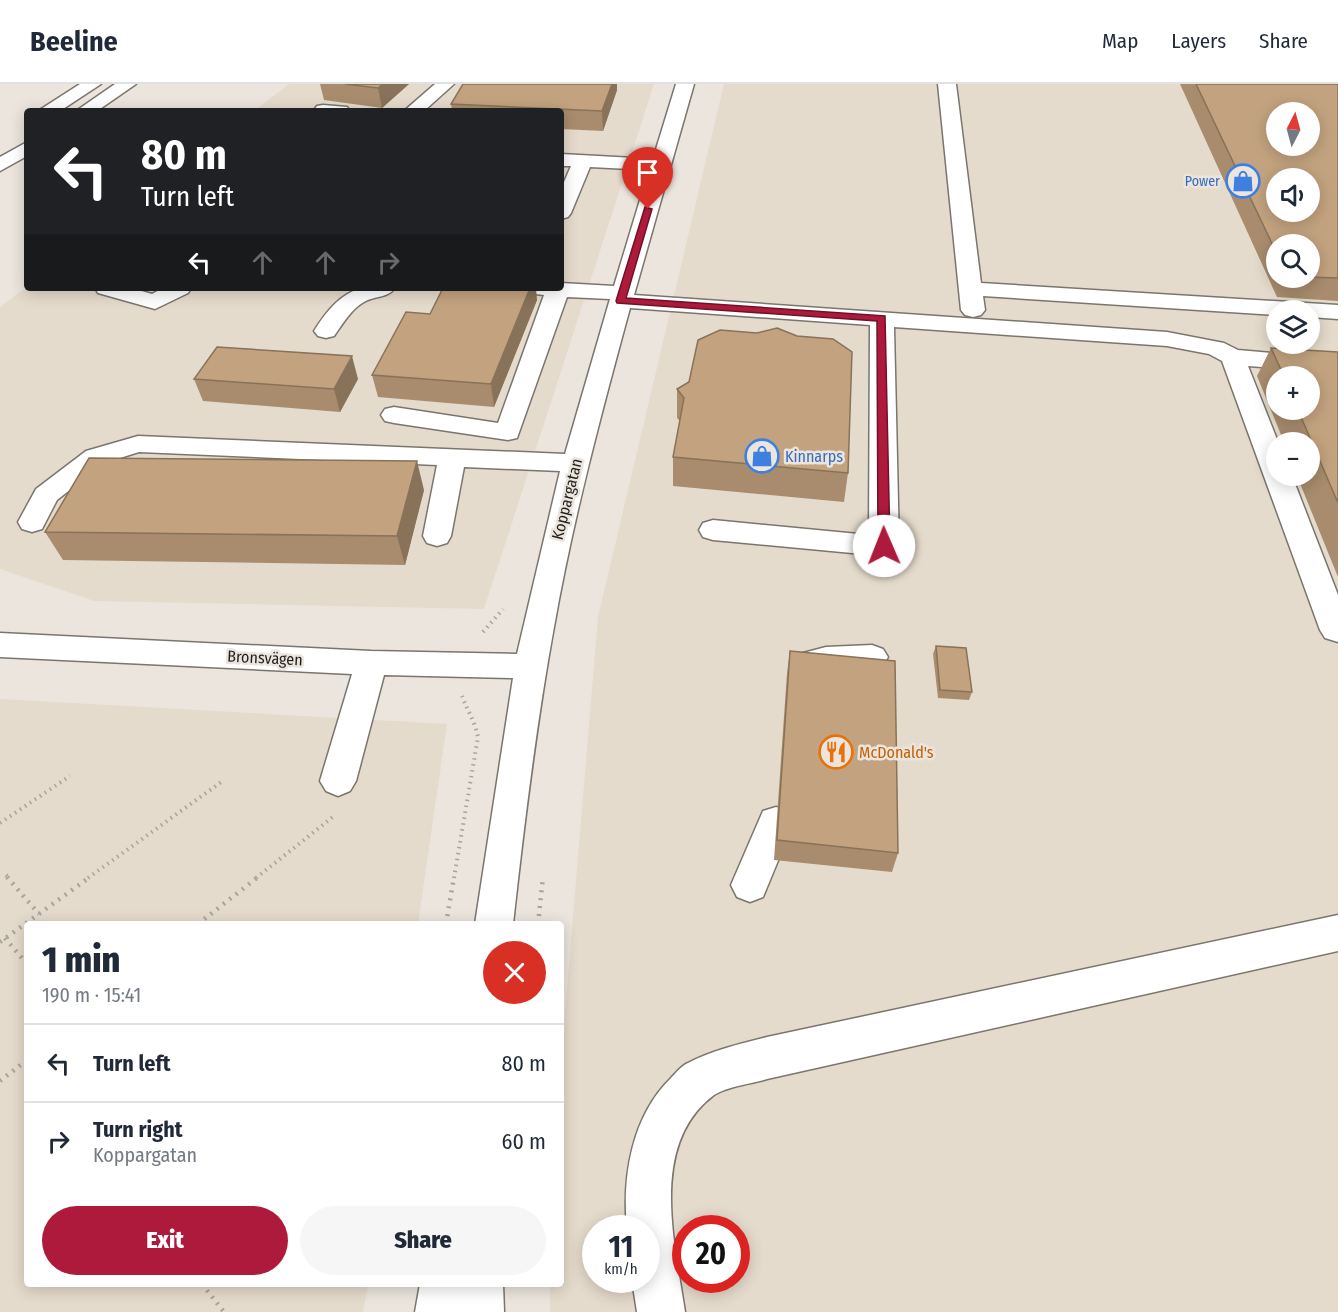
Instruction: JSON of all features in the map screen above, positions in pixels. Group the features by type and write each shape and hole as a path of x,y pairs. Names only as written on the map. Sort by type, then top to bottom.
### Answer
{"main road":[{"path":"52,108 92,84"},
{"path":"89,108 127,84"},
{"path":"417,108 446,84"},
{"name":"Koppargatan","path":"494,921 531,666 576,463 685,84"},
{"path":"947,84 975,324"},
{"path":"0,165 24,149"},
{"path":"564,160 661,165"},
{"path":"564,206 582,162"},
{"path":"970,289 1338,312"},
{"path":"116,291 155,302 175,291"},
{"path":"326,332 335,318 355,297 374,291"},
{"path":"394,415 508,432 545,291"},
{"path":"564,291 1167,339 1216,348 1233,357 1338,366"},
{"path":"713,530 884,546 882,318"},
{"path":"1233,357 1266,445"},
{"path":"32,522 46,495 95,457 138,444 576,463"},
{"path":"437,536 452,457"},
{"path":"1282,486 1336,630 1338,630"},
{"name":"Bronsvägen","path":"0,645 371,663 531,666"},
{"path":"796,674 803,666 826,659 872,657"},
{"path":"339,796 371,663"},
{"path":"750,885 776,822"},
{"path":"661,1312 648,1210 651,1156 669,1112 699,1080 767,1058 1338,933"},
{"path":"439,1312 443,1287"},
{"path":"479,1287 480,1312"}],"path":[{"path":"0,823 69,776"},
{"path":"29,921 224,780"},
{"path":"201,921 339,796"},
{"path":"538,921 543,873"},
{"path":"6,875 39,914"},
{"path":"0,942 24,925"},
{"path":"5,938 24,960"},
{"path":"0,1081 24,1062"},
{"path":"204,1287 224,1312"}],"shaded area":[{"path":"289,84 654,84 484,609 94,601 0,569 0,307 24,289 564,291 564,108 258,108"},
{"path":"724,84 1338,84 1338,1312 550,1312 550,1287 564,1287 564,1025 598,617"},
{"path":"0,699 447,724 418,921 24,921 24,1287 367,1287 363,1312 0,1312"}],"building":[{"path":"345,84 383,84 378,88"},
{"path":"463,84 612,84 602,111 451,104"},
{"path":"1196,84 1338,84 1338,278 1320,277 1320,234 1267,234"},
{"path":"442,291 529,291 491,384 372,375 406,312 430,314"},
{"name":"Kinnarps","path":"777,328 797,336 833,339 852,352 848,473 673,457 684,398 677,389 689,382 698,340 720,330 757,333"},
{"path":"217,347 352,356 334,389 194,379"},
{"path":"1338,352 1338,503 1320,461 1320,432 1307,432 1302,420 1320,420 1320,366 1279,366 1274,354"},
{"path":"89,458 417,461 397,536 45,532"},
{"path":"936,646 966,648 972,692 940,690"},
{"name":"McDonald's","path":"790,651 895,661 898,853 777,840"}],"place":[{"name":"Power","path":"1243,181"},
{"name":"Kinnarps","path":"762,456"},
{"name":"McDonald's","path":"836,752"}],"route":[{"path":"648,209 621,301 882,318 884,546"}]}
